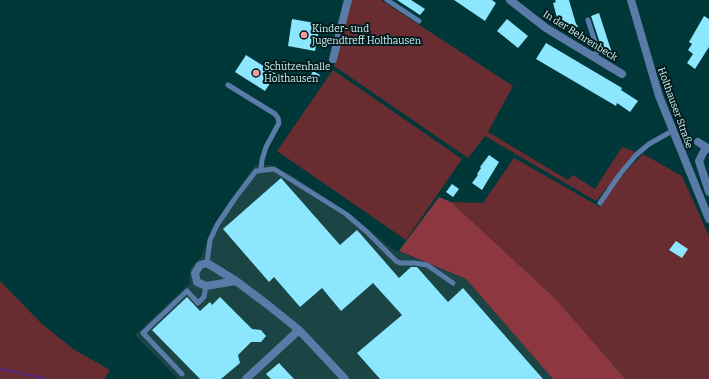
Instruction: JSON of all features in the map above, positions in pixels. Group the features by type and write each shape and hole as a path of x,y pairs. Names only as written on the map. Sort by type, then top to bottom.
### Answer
{"street":[{"path":"333,59 348,0"},
{"name":"In der Behrenbeck","path":"510,0 546,28 622,74"},
{"name":"Holthauser Straße","path":"631,0 657,89 672,131 709,219"},
{"path":"698,142 708,148 699,161 709,192"},
{"path":"236,281 206,286 197,282 195,273 200,265 207,263 236,281 299,330 345,379"},
{"path":"246,379 299,330"}],"lane":[{"path":"387,0 419,21"},
{"path":"588,20 598,51 592,57"},
{"path":"228,85 275,114 278,118 279,123 266,147 261,169"},
{"path":"600,203 620,174 636,155 649,144 672,131"},
{"path":"207,263 210,240 217,225 256,171 261,169 274,169 346,214 367,232 396,261 400,263 415,263 427,266 453,283"},
{"path":"182,374 143,334 187,291 198,303 204,296 206,286"}],"shaded area":[{"path":"350,0 381,0 513,86 488,132 568,180 573,175 595,189 622,147 636,152 596,201 485,136 468,158 334,66"},
{"path":"333,70 462,159 406,240 277,151"},
{"path":"643,154 682,176 709,236 709,379 625,379 557,300 451,202 483,203 514,158 600,207 621,176"},
{"path":"255,165 271,165 291,175 348,213 392,249 466,279 553,379 178,379 135,335 190,283 189,275 192,266 201,257 215,223"},
{"path":"439,197 451,202 557,300 625,379 553,379 466,279 399,251"},
{"path":"0,281 41,323 73,349 110,370 104,379 0,379"}],"building":[{"path":"397,0 411,0 425,9 420,15"},
{"path":"454,0 492,0 496,3 485,21"},
{"path":"555,0 569,0 576,24 578,26 573,32 562,25 559,25 553,3 556,2"},
{"path":"599,13 612,53 604,55 591,16"},
{"path":"704,16 709,19 709,47 695,69 687,63 693,54 688,50 692,44 689,42"},
{"name":"Kinder- und Jugendtreff Holthausen","path":"292,19 320,24 315,51 288,46"},
{"path":"507,19 528,36 518,48 497,31"},
{"path":"546,43 622,88 621,90 638,101 630,112 617,103 616,106 536,59"},
{"name":"Schützenhalle Holthausen","path":"246,55 276,74 265,91 235,72"},
{"path":"313,71 320,75 314,84 308,81"},
{"path":"489,155 499,162 482,190 472,183 478,175 477,174 481,168 480,167"},
{"path":"281,178 340,245 357,230 399,278 411,267 417,267 448,302 463,288 543,379 380,379 357,353 402,315 373,283 341,311 322,288 300,307 274,277 269,282 223,229"},
{"path":"452,184 459,189 453,197 446,192"},
{"path":"676,241 688,249 682,258 669,250"},
{"path":"187,297 200,311 210,302 212,305 220,297 252,329 261,330 266,336 261,342 251,342 238,355 240,363 221,379 200,379 152,330"},
{"path":"279,363 294,379 271,379 266,374"}],"waterway":[{"path":"0,369 46,379"}],"place":[{"name":"Kinder- und Jugendtreff Holthausen","path":"304,35"},
{"name":"Schützenhalle Holthausen","path":"256,73"}]}
